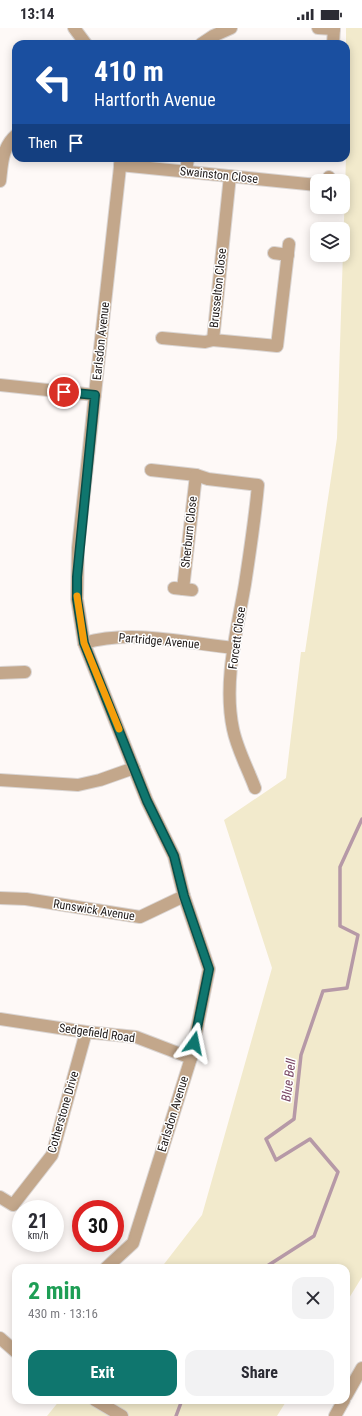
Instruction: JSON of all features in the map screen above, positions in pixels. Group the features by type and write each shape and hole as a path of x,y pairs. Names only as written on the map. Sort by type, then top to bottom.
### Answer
{"street":[{"path":"74,28 83,40"},
{"path":"207,40 231,28"},
{"path":"318,28 334,28 334,40"},
{"path":"0,181 3,154 7,145 12,139"},
{"name":"Swainston Close","path":"121,162 186,171 310,184"},
{"name":"Earlsdon Avenue","path":"110,1264 133,1243 191,1058 209,969 184,896 174,856 154,818 84,643 77,599 77,577 95,395 121,162"},
{"path":"186,171 187,162"},
{"name":"Brusselton Close","path":"230,176 213,340 277,346 288,249 274,253"},
{"path":"162,338 205,342 213,340"},
{"path":"0,385 95,395"},
{"path":"151,470 196,476"},
{"name":"Forcett Close","path":"196,476 208,480 258,485 252,543 234,648 230,693 233,728 237,743 256,788"},
{"name":"Sherburn Close","path":"183,589 196,476"},
{"name":"Partridge Avenue","path":"84,643 99,639 130,636 234,648"},
{"path":"0,673 25,672"},
{"path":"0,780 78,785 100,780 134,768"},
{"name":"Runswick Avenue","path":"0,898 26,899 140,917 184,896"},
{"name":"Sedgefield Road","path":"0,1019 86,1032 136,1037 191,1058"},
{"name":"Cotherstone Drive","path":"0,1197 13,1205 52,1155 86,1032"},
{"path":"0,1338 12,1348"},
{"path":"350,1392 358,1383 362,1368"},
{"path":"102,1404 119,1414"},
{"path":"334,1416 342,1404"}],"shaded area":[{"path":"346,28 362,28 362,1277 350,1296 350,1264 164,1264 202,1215 272,968 224,820 286,778 301,652 305,652 337,438 343,262 350,262 350,222 344,222 344,214 350,214 350,174 345,174 346,162 350,162 350,40 346,40"},
{"path":"57,1404 284,1404 277,1416 47,1416"}],"waterway":[{"name":"Blue Bell","path":"270,1264 314,1236 338,1172 310,1139 276,1160 266,1139 294,1119 301,1055 323,991 347,988 358,935 340,926 340,867 362,819"},
{"name":"Blue Bell","path":"176,1416 180,1404"}],"slow traffic":[{"path":"77,596 84,643 119,729"}],"route":[{"path":"64,392 95,395 78,548 77,599 80,622 84,643 147,801 174,856 184,896 209,969 194,1043"}]}
